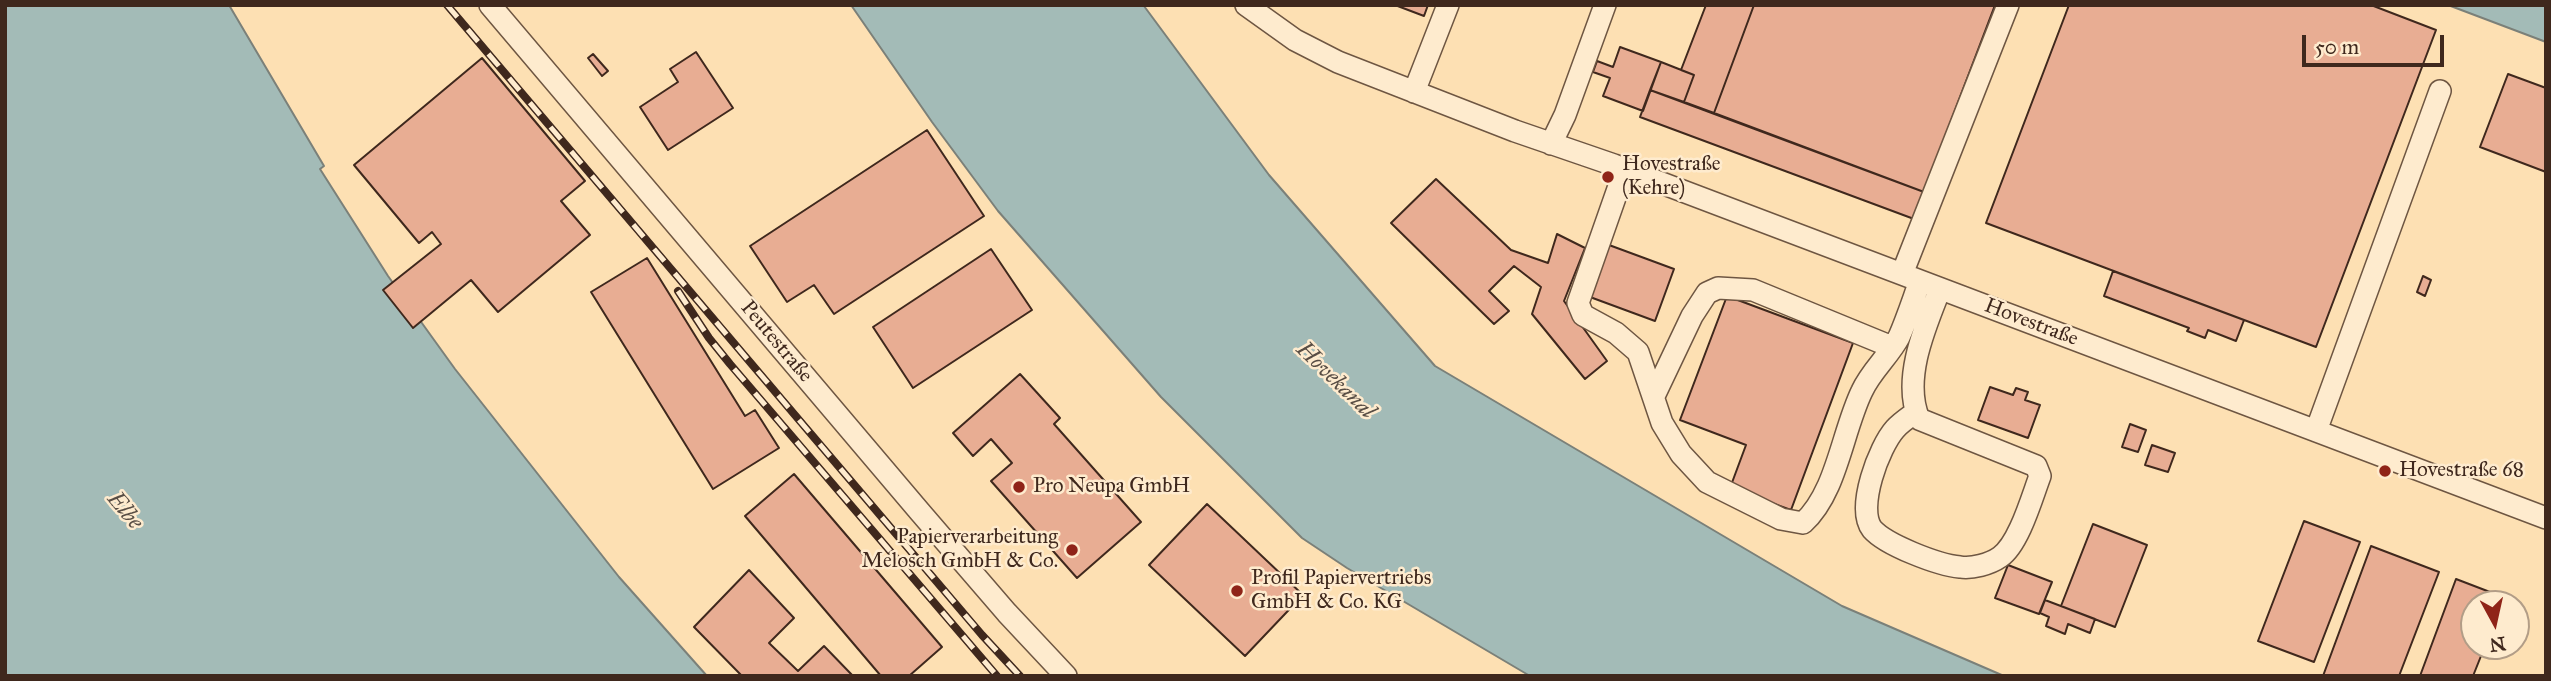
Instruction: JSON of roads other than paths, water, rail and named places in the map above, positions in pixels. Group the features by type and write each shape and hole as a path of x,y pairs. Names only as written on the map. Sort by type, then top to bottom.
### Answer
{"street":[{"name":"Peutestraße","path":"490,5 920,512 1007,613 1066,676"},
{"name":"Hovestraße","path":"1246,5 1295,40 1338,62 1414,92 1625,169 2546,518"},
{"path":"1414,92 1447,5"},
{"path":"1551,144 1566,115 1605,5"},
{"path":"1625,169 1578,303 1583,315 1616,333 1638,352 1662,423 1681,454 1707,482 1781,519 1804,523 1816,511 1827,488 1863,388 1898,338 1911,278 2008,5"},
{"path":"2316,431 2440,91"},
{"path":"1654,396 1692,316 1707,293 1717,288 1753,290 1892,347"},
{"path":"1916,412 1895,429 1880,456 1867,493 1866,514 1872,528 1883,538 1924,557 1961,568 1981,565 2000,557 2011,546 2040,476 2036,466 1919,419 1916,412 1912,404 1918,345 1940,289"}],"water":[{"name":"Elbe","path":"5,5 229,5 324,166 320,169 388,276 455,369 619,577 707,676 5,676"},
{"name":"Hovekanal","path":"851,5 1144,6 1269,175 1435,366 1842,606 2004,676 1530,676 1347,568 1302,538 1161,397 998,211"},
{"path":"2448,5 2546,5 2546,42"}],"railway":[{"path":"447,5 982,635 1020,676"},
{"path":"678,291 730,364 997,676"}],"place":[{"name":"Hovestraße (Kehre)","path":"1608,177"},
{"name":"Hovestraße 68","path":"2385,471"},
{"name":"Pro Neupa GmbH","path":"1019,487"},
{"name":"Papierverarbeitung Melosch GmbH & Co.","path":"1072,550"},
{"name":"Profil Papiervertriebs GmbH & Co. KG","path":"1237,591"}]}
